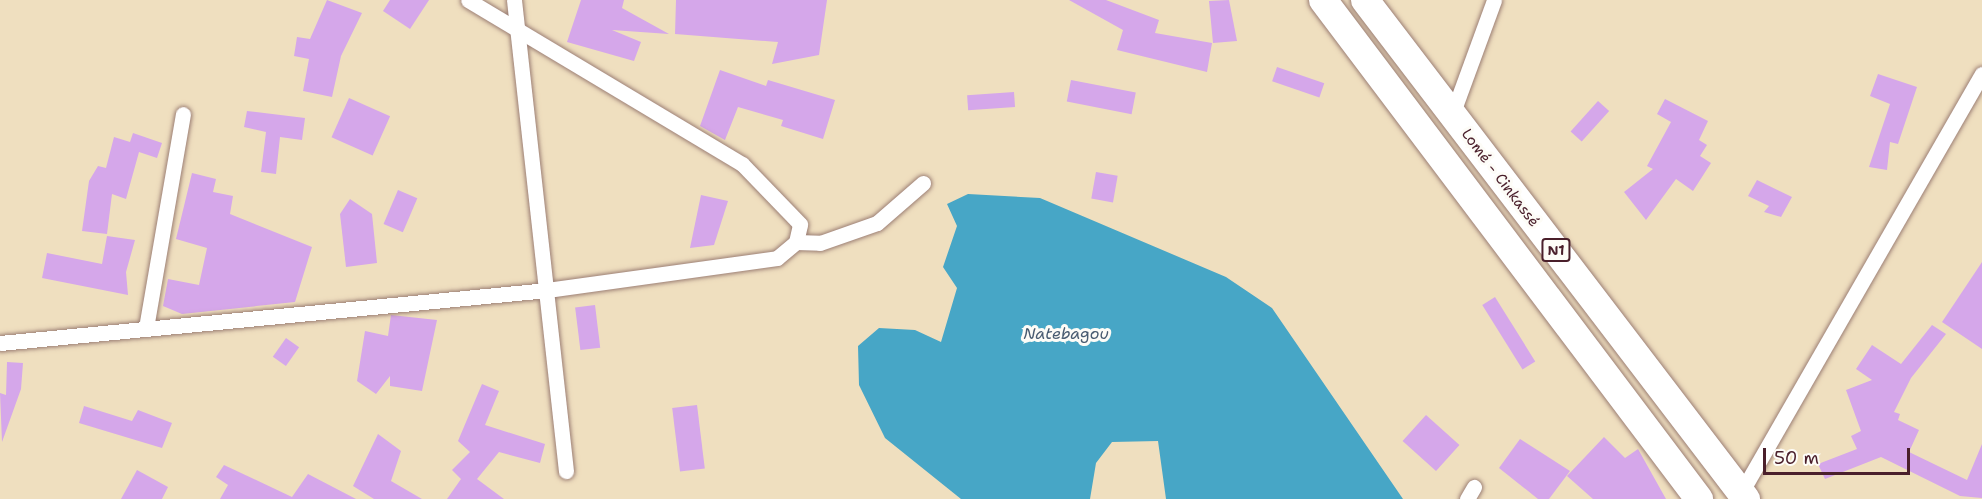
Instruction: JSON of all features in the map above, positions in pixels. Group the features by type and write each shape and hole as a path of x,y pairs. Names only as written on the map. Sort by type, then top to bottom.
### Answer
{"highway":[{"name":"N1","path":"1323,0 1699,499"},
{"name":"Lomé - Cinkassé","path":"1365,0 1452,115 1612,318 1699,442 1744,495"}],"street":[{"path":"0,343 547,290 777,258 796,242 800,224 742,164 468,0"},
{"path":"514,0 566,471"},
{"path":"1452,115 1494,0"},
{"path":"1744,495 1982,74"},
{"path":"146,328 183,114"},
{"path":"796,242 820,243 877,223 923,183"}],"water":[{"name":"Natebagou","path":"968,194 1040,198 1226,277 1272,308 1403,499 1166,499 1158,441 1112,442 1096,463 1090,499 961,499 885,438 859,385 858,346 879,328 915,330 941,342 957,288 943,267 957,226 947,204"}],"building":[{"path":"327,0 362,13 341,56 332,97 303,91 309,59 294,56 297,37 310,39"},
{"path":"390,0 429,0 410,29 383,11"},
{"path":"581,0 624,0 622,8 669,34 612,30 641,42 634,61 567,42"},
{"path":"676,0 827,0 819,55 772,64 778,42 675,34"},
{"path":"1069,0 1106,0 1159,20 1155,33 1212,43 1207,72 1117,50 1123,30"},
{"path":"1229,0 1237,41 1213,43 1209,1"},
{"path":"1277,67 1324,83 1319,97 1272,81"},
{"path":"720,70 766,86 768,80 835,100 823,139 781,126 783,120 738,107 725,140 700,126"},
{"path":"1878,74 1917,87 1898,144 1890,142 1887,170 1869,167 1890,104 1870,96"},
{"path":"1071,80 1136,93 1132,114 1067,102"},
{"path":"1014,92 1015,107 968,110 967,95"},
{"path":"349,98 390,116 373,156 332,137"},
{"path":"1665,99 1708,121 1699,140 1707,145 1700,156 1711,163 1693,191 1676,179 1646,220 1624,192 1653,169 1647,166 1671,122 1657,114"},
{"path":"1598,101 1609,111 1582,142 1571,131"},
{"path":"247,111 305,118 302,140 280,137 276,174 261,172 266,132 244,127"},
{"path":"133,133 162,143 157,158 139,152 126,199 112,194 107,234 82,231 89,181 98,166 106,168 114,137 130,142"},
{"path":"1096,172 1118,176 1113,202 1091,199"},
{"path":"192,173 216,179 213,192 233,196 230,214 312,247 295,302 182,314 163,306 168,279 199,285 207,248 176,239"},
{"path":"1757,180 1792,197 1781,217 1764,212 1769,206 1748,196"},
{"path":"398,190 417,198 403,232 384,224"},
{"path":"701,195 728,201 714,245 690,248"},
{"path":"350,199 372,214 377,263 346,267 340,214"},
{"path":"107,236 135,240 126,272 128,295 42,278 47,253 102,264"},
{"path":"1982,262 1982,349 1942,322"},
{"path":"1495,297 1535,361 1523,369 1482,305"},
{"path":"595,305 600,348 580,350 575,307"},
{"path":"391,315 437,320 422,391 390,386 390,376 376,394 357,381 365,331 388,336"},
{"path":"1932,325 1946,334 1911,378 1894,412 1900,414 1898,420 1919,430 1909,452 1967,480 1982,444 1982,498 1960,496 1881,457 1825,479 1818,464 1857,449 1851,436 1861,431 1846,390 1872,380 1856,369 1872,345 1901,364"},
{"path":"286,338 299,347 286,366 273,357"},
{"path":"7,362 23,363 21,389 2,442 0,393 6,395"},
{"path":"482,384 499,391 485,425 545,444 540,463 499,452 477,479 504,499 447,499 461,479 452,470 470,452 458,441"},
{"path":"697,405 705,469 680,472 672,408"},
{"path":"84,406 132,421 138,410 172,423 162,448 79,423"},
{"path":"1426,415 1459,445 1436,471 1403,441"},
{"path":"378,434 401,451 391,481 422,499 374,499 353,486"},
{"path":"1604,437 1625,458 1638,449 1666,499 1593,499 1567,476"},
{"path":"1520,439 1570,471 1549,499 1538,499 1499,468"},
{"path":"224,465 292,497 308,474 356,499 220,499 228,485 216,477"},
{"path":"137,470 168,487 162,499 121,499"}]}
